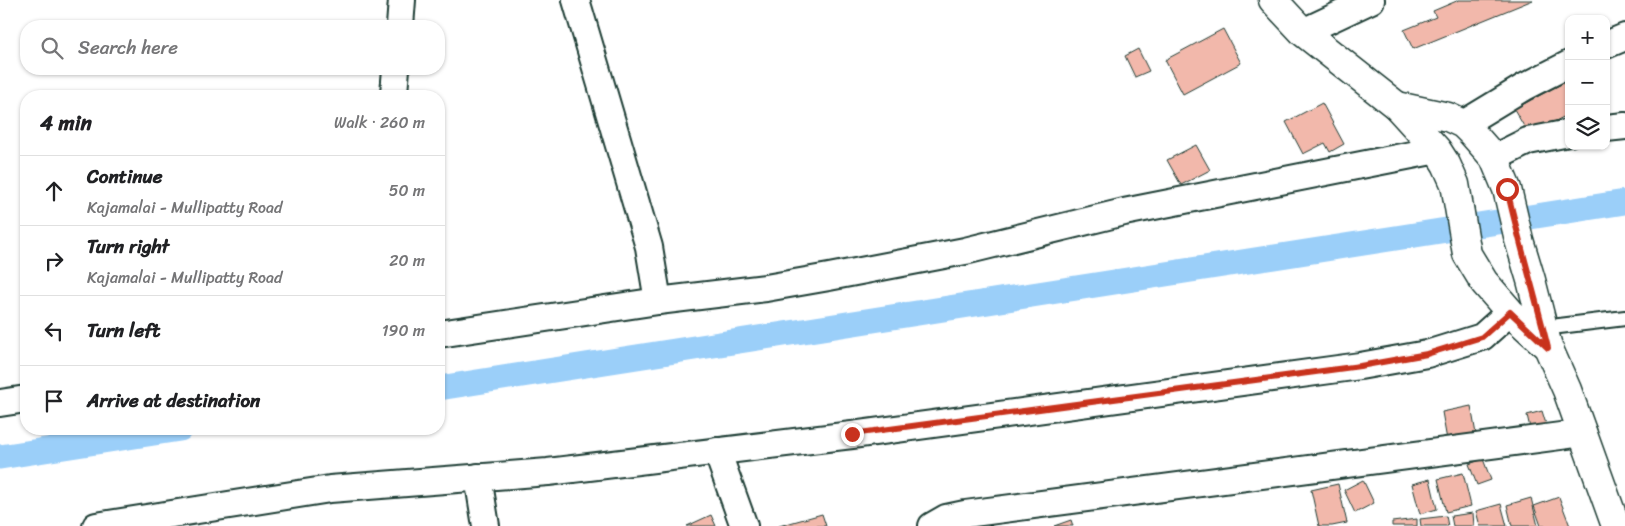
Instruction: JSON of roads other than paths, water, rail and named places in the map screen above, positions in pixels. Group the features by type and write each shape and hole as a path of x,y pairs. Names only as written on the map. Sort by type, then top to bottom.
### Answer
{"main road":[{"path":"1274,0 1303,32 1397,106 1437,150 1455,184 1467,254 1484,282 1510,312 1546,338"},
{"path":"1397,106 1448,117 1463,124 1494,158 1507,189 1546,338 1567,390 1616,526"}],"street":[{"path":"400,20 402,0"},
{"path":"576,0 649,247 658,302"},
{"path":"1303,32 1371,0"},
{"path":"1610,43 1625,37"},
{"path":"1463,124 1565,66"},
{"path":"1610,128 1625,126"},
{"path":"1494,158 1528,142 1565,134"},
{"path":"445,333 829,278 965,251 1124,212 1437,150"},
{"path":"96,526 330,489 548,472 862,433 1350,367 1427,354 1482,337 1510,312"},
{"path":"0,403 20,400"},
{"path":"932,526 946,518 965,514 1583,433"},
{"path":"717,451 744,526"},
{"path":"478,477 486,526"}],"lane":[{"path":"1546,338 1625,318"}],"waterway":[{"path":"445,387 1625,202"},
{"path":"0,457 141,435"}]}
